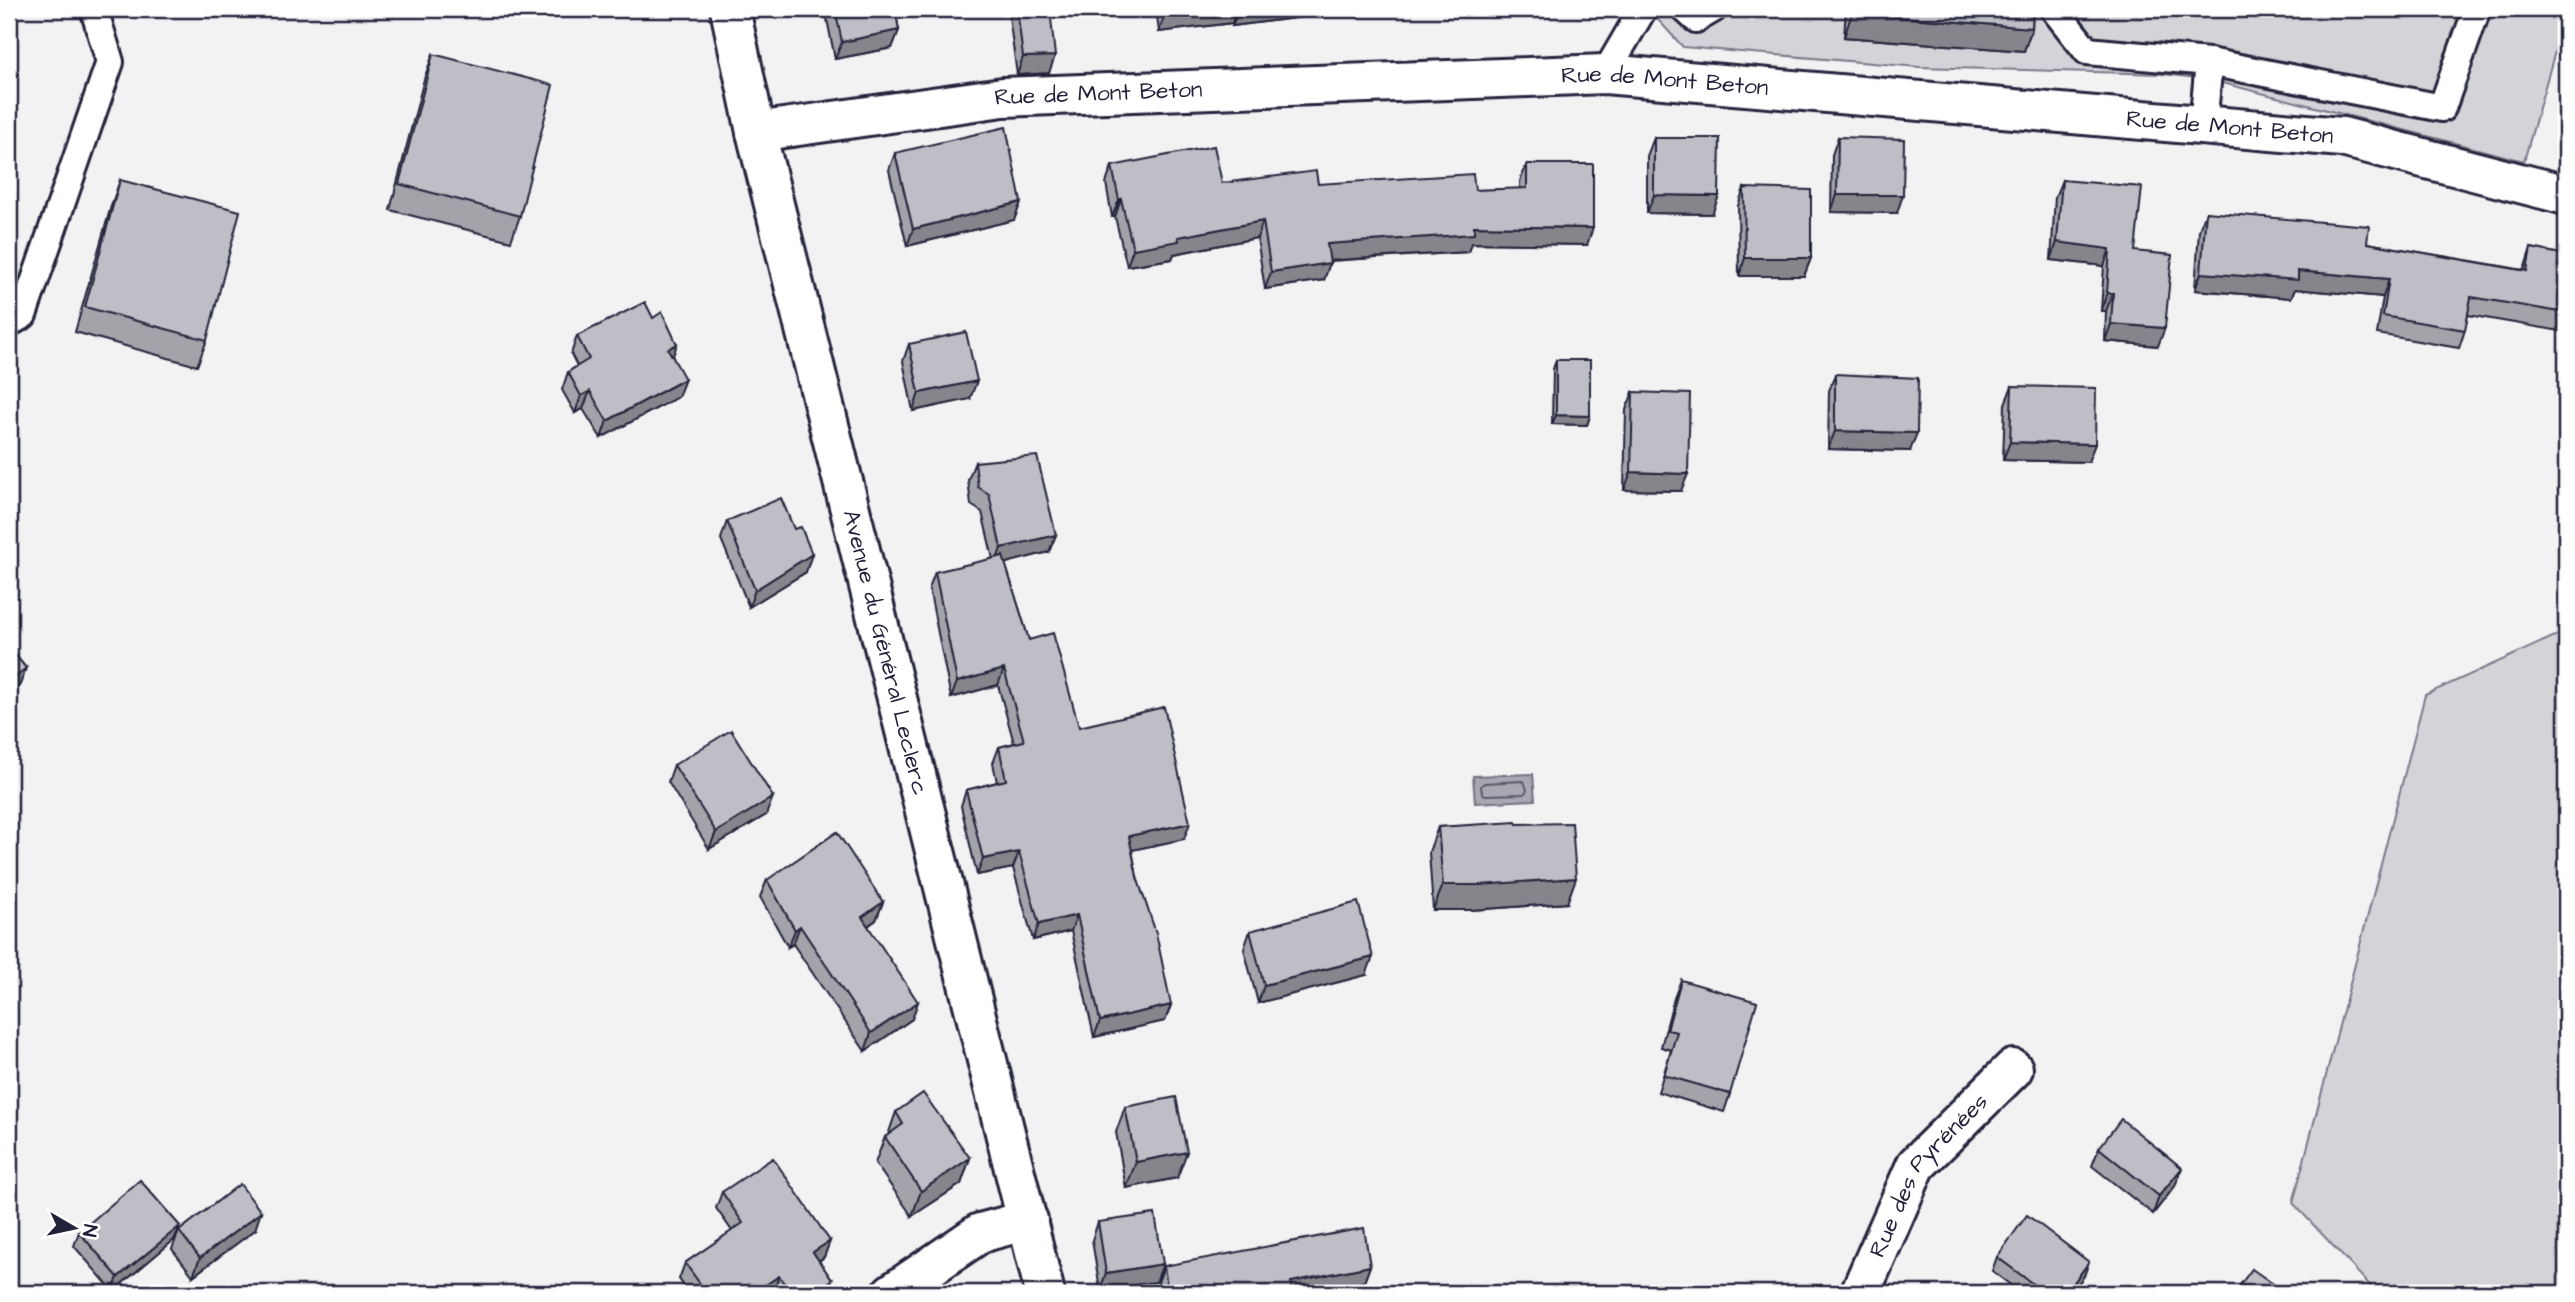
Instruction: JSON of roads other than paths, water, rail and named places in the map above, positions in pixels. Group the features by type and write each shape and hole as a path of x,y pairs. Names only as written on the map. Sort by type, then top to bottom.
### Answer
{"street":[{"name":"Avenue du Général Leclerc","path":"730,9 756,132 1045,1293"},
{"name":"Rue de Mont Beton","path":"756,132 1003,97 1605,74 2342,137 2566,195"},
{"name":"Rue des Pyrénées","path":"1860,1293 1916,1166 2013,1069"},
{"path":"892,1293 980,1233 1028,1220"}],"lane":[{"path":"9,323 23,315 110,62 94,9"},
{"path":"1605,74 1643,9"},
{"path":"1685,9 1696,19 1713,9"},
{"path":"2054,9 2087,51 2209,62 2442,108 2477,9"},
{"path":"2203,125 2209,62"}],"water":[{"path":"1533,774 1535,800 1475,803 1473,776"}]}
